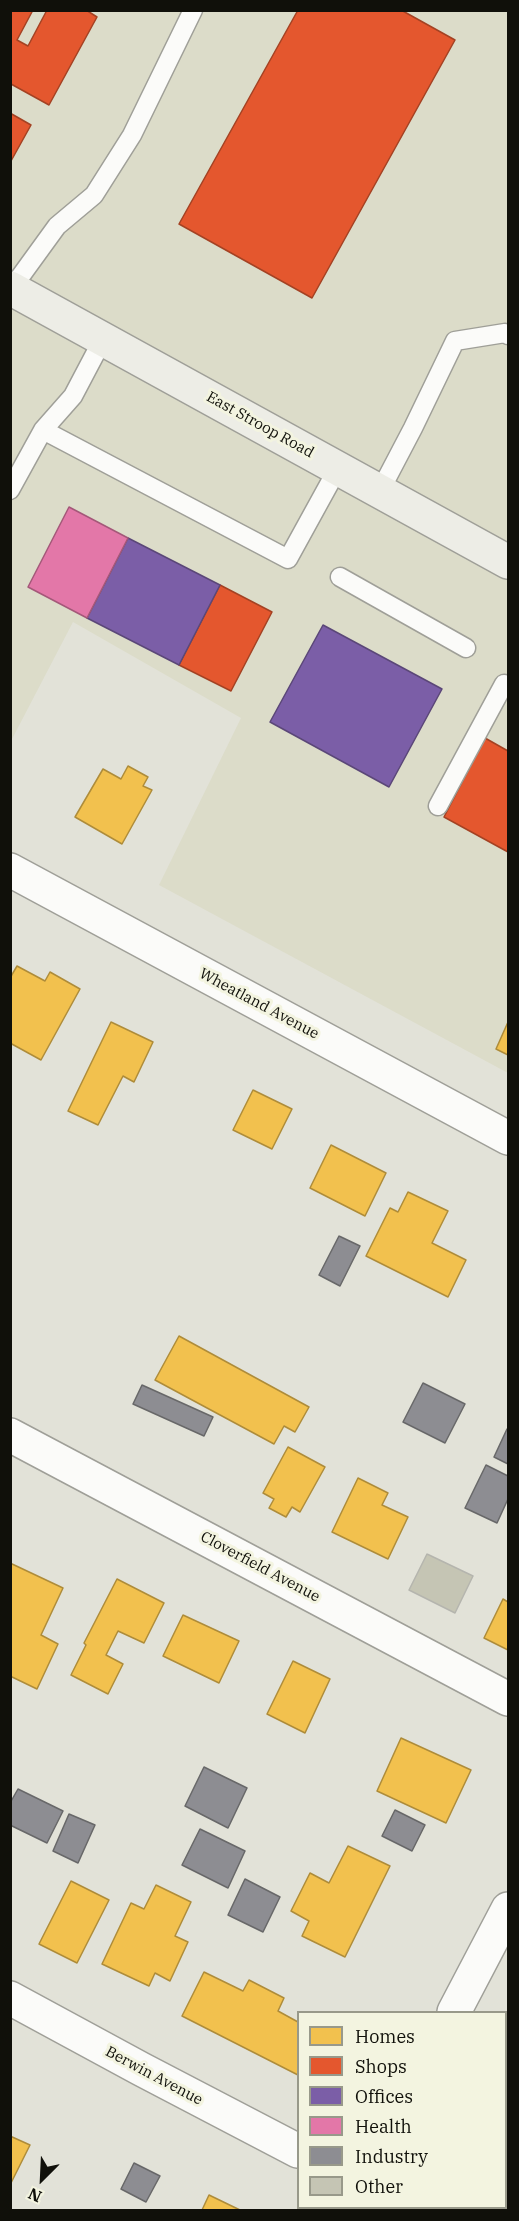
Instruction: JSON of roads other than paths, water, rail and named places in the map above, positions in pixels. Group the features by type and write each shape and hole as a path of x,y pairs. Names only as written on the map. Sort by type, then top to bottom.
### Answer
{"main road":[{"name":"East Stroop Road","path":"11,289 508,562"}],"street":[{"name":"Wheatland Avenue","path":"10,870 508,1138"},
{"name":"Cloverfield Avenue","path":"10,1435 508,1699"},
{"path":"455,2011 508,1909"},
{"name":"Berwin Avenue","path":"10,1998 297,2150"}],"lane":[{"path":"11,289 57,226 94,195 132,135 193,10"},
{"path":"380,492 454,341 505,333 508,335"},
{"path":"10,490 43,430 73,396 103,339"},
{"path":"43,430 288,559 338,468"},
{"path":"340,577 466,648"},
{"path":"438,806 507,680"}]}
